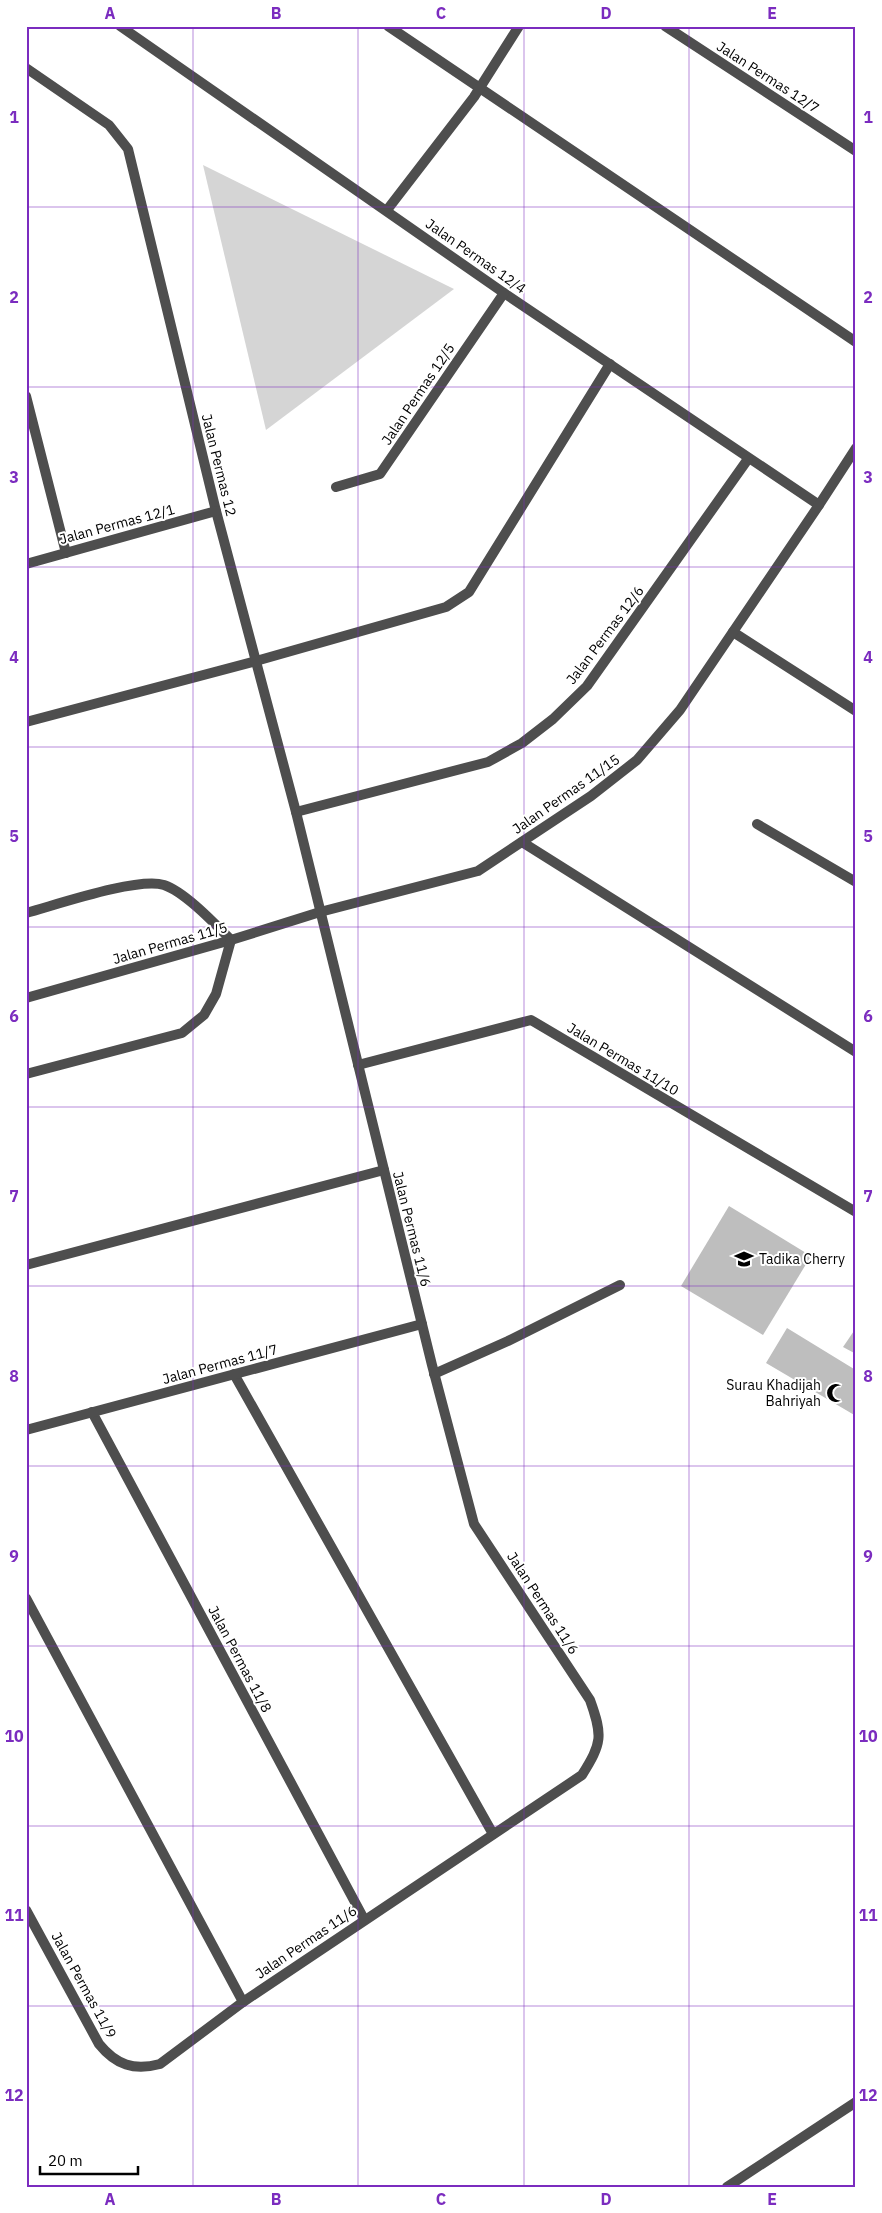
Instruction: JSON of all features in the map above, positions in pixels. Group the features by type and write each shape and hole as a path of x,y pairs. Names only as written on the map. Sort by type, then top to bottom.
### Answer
{"street":[{"name":"Jalan Permas 12/4","path":"120,26 504,293 748,459 820,505"},
{"path":"388,26 856,342"},
{"path":"387,210 480,87 519,26"},
{"name":"Jalan Permas 12/7","path":"666,26 856,151"},
{"name":"Jalan Permas 12","path":"26,68 109,125 128,149 216,511 296,812 320,912"},
{"name":"Jalan Permas 12/5","path":"336,487 380,474 504,293"},
{"path":"26,722 256,661 446,607 469,592 610,364"},
{"path":"26,396 66,552"},
{"name":"Jalan Permas 11/15","path":"320,912 478,871 592,796 637,760 680,710 820,505 856,448"},
{"name":"Jalan Permas 12/6","path":"296,812 488,762 522,743 553,719 587,686 748,459"},
{"name":"Jalan Permas 12/1","path":"26,564 216,511"},
{"path":"733,632 856,711"},
{"path":"758,824 856,882"},
{"path":"522,842 856,1052"},
{"path":"26,913 132,884 163,885 188,900 231,940 216,994 204,1015 182,1033 26,1074"},
{"name":"Jalan Permas 11/5","path":"26,998 231,940 320,912"},
{"name":"Jalan Permas 11/6","path":"126,2064 144,2068 160,2064 243,2002 364,1919 582,1775 600,1741 590,1700 474,1524 434,1374 320,912"},
{"name":"Jalan Permas 11/10","path":"358,1065 531,1020 856,1212"},
{"path":"26,1265 384,1170"},
{"path":"434,1374 508,1341 620,1285"},
{"name":"Jalan Permas 11/7","path":"26,1430 422,1324"},
{"path":"234,1374 493,1834"},
{"name":"Jalan Permas 11/8","path":"92,1412 364,1919"},
{"path":"26,1598 243,2002"},
{"name":"Jalan Permas 11/9","path":"26,1910 99,2044 109,2056 126,2064"},
{"path":"727,2187 856,2102"}],"shaded area":[{"path":"203,165 454,289 266,430"}],"building":[{"path":"729,1206 811,1256 763,1335 681,1286"},
{"name":"Surau Khadijah Bahriyah","path":"787,1328 854,1369 856,1367 856,1416 766,1363"},
{"name":"Surau Khadijah Bahriyah","path":"856,1328 856,1354 843,1347"}],"place":[{"name":"Tadika Cherry","path":"744,1259"},
{"name":"Surau Khadijah Bahriyah","path":"836,1393"}]}
